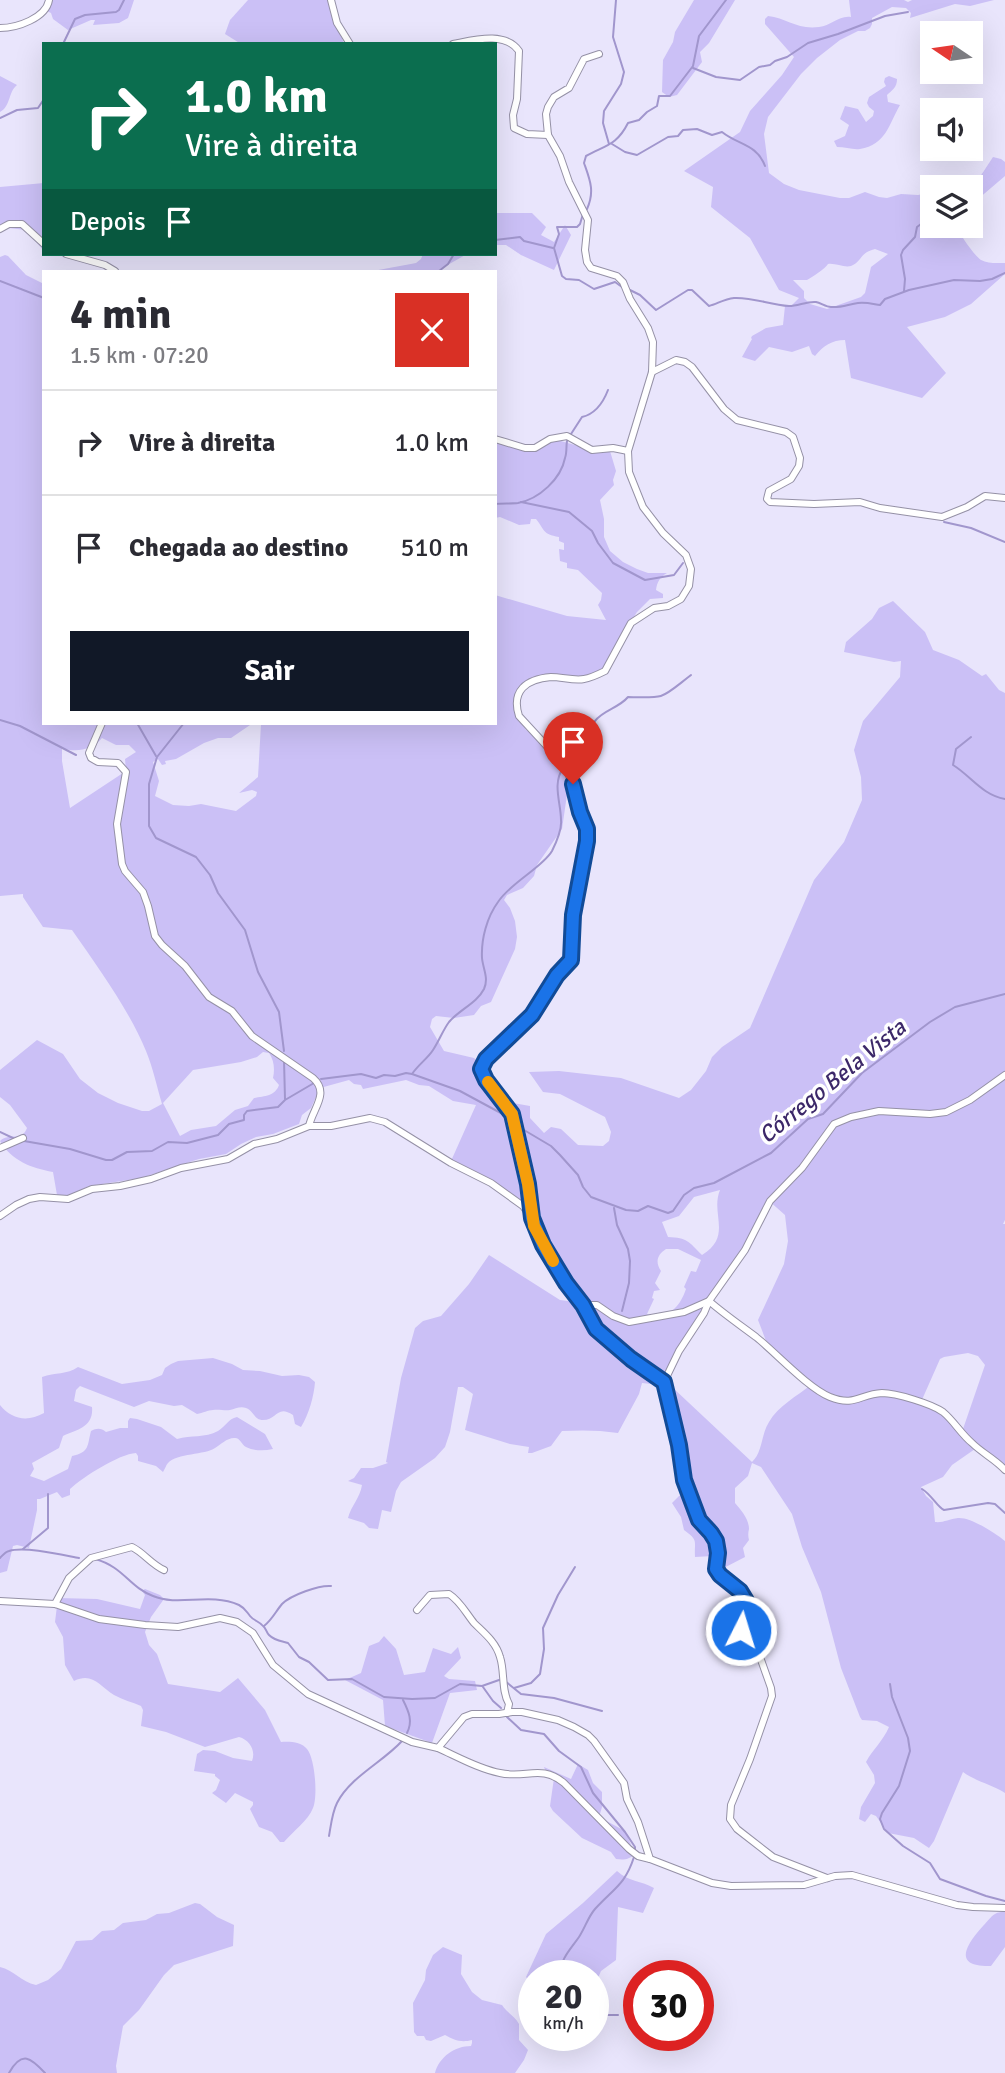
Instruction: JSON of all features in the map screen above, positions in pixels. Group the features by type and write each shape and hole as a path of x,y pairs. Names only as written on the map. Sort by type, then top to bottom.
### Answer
{"street":[{"path":"0,28 36,18 43,14 49,0"},
{"path":"331,0 337,23 349,42"},
{"path":"465,42 488,38 499,39 515,46 519,51 514,128 527,134 548,135"},
{"path":"532,1218 528,1184 512,1114 486,1080 481,1067 537,1009 557,975 571,960 573,915 587,829 566,767 519,716 515,705 516,697 521,689 537,679 552,677 584,680 606,671 631,623 654,608 676,603 687,590 691,569 689,560 680,548 663,533 643,507 629,472 628,451 652,372 653,342 623,282 617,276 591,268 587,262 585,250 588,220 548,135 548,107 554,97 569,88 584,59 599,54"},
{"path":"0,229 9,225 22,225 42,242"},
{"path":"72,256 113,270"},
{"path":"652,372 676,360 685,362 692,367 724,409 737,420 786,432 793,437 800,458 799,466 791,479 769,491 767,499 770,502 860,502 880,508 942,517 985,496 1005,498"},
{"path":"497,440 525,448 535,448 550,439 567,436 593,450 614,448 628,451"},
{"path":"101,725 89,753 91,758 98,762 118,763 126,772 117,824 122,864 140,887 146,900 155,936 185,966 209,998 232,1011 252,1036 320,1084 319,1100 309,1126"},
{"path":"827,1878 773,1857 737,1829 730,1819 731,1805 772,1693 758,1654 741,1630 745,1599 717,1571 716,1541 699,1520 684,1480 664,1382 709,1301 741,1258 770,1201 802,1168 834,1125 851,1117 878,1111 930,1114 946,1112 971,1100 1005,1075"},
{"path":"0,1216 29,1199 68,1199 92,1189 134,1183 181,1168 228,1158 254,1144 277,1139 309,1126 331,1126 370,1118 380,1120 451,1163 491,1183 523,1206 532,1218 543,1245 596,1329 664,1382"},
{"path":"0,1148 23,1138"},
{"path":"583,1305 597,1305 613,1316 629,1322 684,1312 709,1301"},
{"path":"709,1301 826,1395 851,1401 877,1394 890,1394 934,1407 947,1416 973,1444 1005,1469"},
{"path":"55,1604 69,1578 95,1556 132,1547 139,1550 150,1563 164,1570"},
{"path":"417,1610 430,1595 449,1594 473,1622 484,1630 500,1655 505,1696 509,1704 507,1713"},
{"path":"0,1601 55,1604 99,1619 145,1625 178,1626 220,1618 237,1622 253,1633 273,1665 308,1694 411,1742 438,1748 499,1773 543,1772 554,1775 638,1856 712,1883 731,1886 804,1885 842,1875 858,1876 957,1905 1005,1908"},
{"path":"438,1748 458,1722 468,1715 522,1712 558,1720 588,1735 624,1783 627,1799 650,1859"}],"shaded area":[{"path":"49,0 134,0 128,18 119,23 93,25 95,20 91,20 68,30 47,11"},
{"path":"248,0 328,0 343,42 238,42 225,34 230,20"},
{"path":"694,0 735,0 709,43 700,52 702,62 677,95 669,97 662,92 663,60 673,42 675,32"},
{"path":"849,0 994,0 970,6 955,4 910,18 911,13 906,8 892,7 872,18 870,28 840,40 801,74 768,117 764,134 769,173 784,184 799,190 840,198 849,198 865,192 887,198 901,194 920,195 920,238 963,238 981,260 1005,263 1005,274 971,304 945,317 907,327 946,373 922,398 851,378 845,340 828,344 815,356 809,346 792,352 769,347 755,361 742,357 752,336 766,328 783,325 785,306 792,305 799,298 779,290 750,238 711,207 713,187 684,171 740,132 750,111 794,57 765,24 768,16 811,27 823,26 851,17","holes":["875,249 888,254 871,267 865,293 861,297 827,309 810,304 804,298 804,291 793,280 807,280 828,264 851,266"]},
{"path":"0,76 17,85 0,112"},
{"path":"889,76 897,79 895,87 887,95 888,102 900,105 886,133 869,147 837,147 834,141 845,136 849,125 840,119 845,106 858,109 866,122 873,116 874,111 867,103 869,97 886,86 885,78"},
{"path":"993,157 1005,162 1005,176 983,195 981,175"},
{"path":"42,183 42,249 26,230 8,228 0,231 0,187"},
{"path":"497,213 532,213 546,227 541,235 554,242 565,225 571,235 554,270 506,245 497,245"},
{"path":"5,255 26,275 42,283 42,725 250,725 231,738 218,738 204,743 176,759 165,761 166,764 162,765 158,759 153,762 159,781 155,796 173,805 201,804 236,811 256,796 257,792 252,790 239,793 258,777 261,725 497,725 497,596 567,616 606,620 598,605 602,593 578,570 567,568 567,563 560,561 559,549 564,550 564,543 559,541 559,537 547,533 536,519 531,519 530,524 519,525 497,518 497,441 514,447 537,445 547,437 592,450 610,451 616,471 614,485 600,500 604,537 610,551 623,562 648,573 667,573 659,580 656,590 663,594 663,598 650,599 637,612 625,631 611,664 592,677 550,679 530,684 517,693 516,714 526,730 539,736 559,757 569,781 562,829 537,865 534,876 523,888 507,895 504,900 515,921 517,937 515,949 491,1002 481,1006 474,1015 454,1018 436,1016 430,1027 444,1051 474,1058 481,1064 487,1081 508,1105 513,1103 530,1106 530,1118 544,1133 551,1127 561,1129 578,1145 603,1146 609,1141 611,1132 605,1117 560,1094 543,1092 529,1072 559,1071 621,1078 679,1098 691,1090 706,1071 712,1057 722,1047 750,1028 814,880 844,842 862,800 861,777 854,750 863,721 900,677 901,661 844,652 846,642 872,619 879,608 893,601 925,632 933,650 959,660 982,676 986,674 999,690 1005,693 1005,1470 975,1449 952,1465 943,1477 921,1487 933,1502 935,1522 963,1518 983,1526 1005,1541 1005,1793 963,1772 929,1848 914,1838 888,1833 876,1816 871,1814 865,1822 859,1819 861,1807 875,1783 874,1775 866,1762 889,1727 877,1721 862,1720 860,1717 841,1668 821,1592 802,1547 792,1514 761,1467 752,1463 748,1476 735,1488 735,1503 749,1525 749,1540 743,1548 745,1557 716,1572 713,1556 695,1557 694,1539 684,1530 681,1517 672,1503 687,1492 665,1395 660,1385 642,1383 618,1433 562,1431 551,1446 532,1453 528,1453 529,1447 465,1430 473,1394 463,1387 458,1387 445,1447 435,1458 401,1482 391,1512 382,1510 378,1529 369,1528 364,1523 348,1518 362,1485 348,1481 354,1478 361,1468 373,1468 388,1463 386,1462 401,1378 415,1328 423,1321 441,1316 469,1284 489,1255 560,1300 575,1302 533,1233 528,1206 451,1161 476,1105 453,1101 429,1086 406,1080 363,1089 361,1085 349,1080 320,1088 311,1108 302,1115 299,1124 256,1137 226,1154 199,1159 141,1178 89,1186 65,1197 57,1195 53,1172 23,1162 10,1154 0,1141 22,1135 27,1128 10,1105 0,1097 0,1070 37,1040 63,1054 80,1079 98,1093 142,1111 149,1111 162,1104 151,1064 131,1019 72,930 43,927 23,894 0,896 0,257","holes":["102,738 116,745 129,745 136,752 125,759 126,771 70,808 62,748 84,749","263,1052 269,1053 274,1065 273,1078 279,1085 277,1089 269,1095 254,1098 248,1106 235,1110 216,1126 191,1130 180,1136 163,1103 193,1070 257,1057","720,1190 717,1208 719,1232 711,1248 702,1255 687,1241 668,1237 662,1222 679,1216 694,1197","768,1200 785,1215 788,1241 784,1264 758,1320 768,1346 811,1385 773,1416 752,1462 672,1387 669,1390 666,1381 716,1288 747,1244","666,1249 678,1249 701,1260 696,1272 691,1271 684,1287 686,1289 676,1307 667,1314 647,1314 654,1299 654,1291 660,1290 655,1283 661,1271 658,1259","968,1353 978,1356 985,1365 963,1429 947,1415 921,1402 940,1359"]},
{"path":"422,256 463,256 439,270 378,270 416,263"},
{"path":"213,1358 243,1370 309,1377 315,1382 309,1411 301,1427 295,1424 293,1415 284,1411 263,1420 244,1407 197,1414 182,1405 149,1401 134,1407 80,1386 76,1390 74,1401 92,1407 90,1419 84,1427 63,1436 59,1448 32,1463 34,1469 30,1476 44,1481 68,1469 72,1456 87,1448 91,1431 99,1429 106,1432 128,1428 130,1418 161,1427 177,1439 213,1433 237,1417 265,1434 273,1449 252,1449 238,1439 231,1438 210,1450 172,1460 163,1472 156,1466 138,1461 136,1453 120,1457 76,1484 70,1489 70,1495 62,1498 57,1492 37,1499 29,1548 13,1546 7,1571 0,1573 0,1405 20,1418 32,1418 44,1413 42,1377 78,1367 122,1384 150,1380 162,1375 165,1368 178,1361"},
{"path":"145,1589 164,1599 151,1617 145,1632 168,1684 220,1692 238,1678 265,1710 281,1742 299,1743 310,1754 315,1778 315,1803 304,1822 284,1842 280,1842 272,1832 259,1827 250,1809 253,1802 235,1793 226,1803 212,1793 220,1780 215,1774 194,1771 197,1754 203,1750 252,1761 253,1750 249,1743 239,1737 205,1747 141,1726 141,1706 114,1695 91,1679 74,1681 65,1665 63,1637 55,1622 58,1598 97,1599 140,1609 145,1595 142,1591"},
{"path":"384,1636 396,1649 404,1675 425,1672 433,1648 451,1654 458,1647 461,1658 444,1676 449,1679 475,1681 477,1690 450,1693 432,1743 385,1726 383,1700 345,1680 361,1673 369,1646 379,1642"},
{"path":"578,1764 588,1770 593,1783 602,1792 599,1817 625,1831 635,1854 630,1857 616,1859 611,1852 582,1838 550,1806 554,1778 544,1767 571,1779"},
{"path":"617,1871 625,1877 654,1888 643,1913 618,1907 616,1960 609,1965 609,1960 534,1960 546,1934"},
{"path":"195,1903 234,1925 233,1946 174,1965 164,1975 139,2010 123,2026 117,2073 0,2073 0,1967 36,1985 48,1980 61,1969 76,1941 92,1940 102,1931 114,1930 123,1923 146,1920"},
{"path":"1005,1911 1005,1947 991,1966 971,1963 966,1954 972,1940 992,1916"},
{"path":"443,1947 462,1955 461,1974 472,1992 482,2000 502,2005 518,2023 518,2051 528,2051 515,2073 435,2073 448,2054 471,2046 472,2040 458,2040 445,2035 431,2041 424,2036 417,2036 414,2032 413,2003 425,1980 433,1955"}],"waterway":[{"name":"Córrego Bela Vista","path":"64,42 75,19 85,15 116,12 124,0"},
{"path":"609,144 603,123 604,111 621,84 624,72 613,37 616,0"},
{"path":"587,209 591,191 584,163 586,156 610,144 620,136 628,123 639,120 657,106 659,96 670,96 693,66 699,36 726,0"},
{"path":"693,68 716,77 740,80 759,67 787,57 808,43 885,16 908,12"},
{"name":"Córrego Bela Vista","path":"0,118 17,110 38,108 42,102"},
{"path":"612,144 637,155 668,137 678,136 683,130 697,129 712,135 722,132 752,149 765,166"},
{"path":"583,214 577,227 557,227 559,234 554,248 562,276 579,280 594,289 615,282 622,287"},
{"path":"904,291 901,255 915,237 920,225"},
{"path":"497,240 520,237 524,241 553,248"},
{"path":"440,270 453,256"},
{"path":"630,290 640,295 656,310 688,290 692,290 709,306 734,298 789,306 809,302 835,307 861,303 880,305 885,299 909,290 954,280 992,279 1005,273"},
{"path":"0,281 42,297"},
{"path":"571,434 582,417 598,407 608,390"},
{"path":"497,504 526,501 548,487 563,466 567,441"},
{"path":"521,502 569,512 592,531 613,563 645,580 674,575 683,563"},
{"path":"944,522 971,528 1005,542"},
{"path":"570,766 583,750 595,721 602,714 628,697 663,695 691,675"},
{"path":"0,720 20,726 76,755"},
{"path":"138,725 156,756"},
{"path":"182,725 157,757 149,784 149,826 156,838 196,857 245,930 258,972 279,1012 284,1051"},
{"name":"Córrego Bela Vista","path":"971,737 956,749 953,765 990,794 1005,799"},
{"path":"412,1074 431,1053 449,1022 484,989 486,977 482,951 488,921 504,895 552,851 561,828 558,780 563,768"},
{"name":"Córrego Bela Vista","path":"516,1121 524,1130 551,1146 560,1155 578,1175 591,1197 626,1210 638,1211 648,1206 668,1213 694,1188 714,1183 771,1153 808,1119 823,1114 862,1073 930,1022 955,1007 1005,994"},
{"path":"284,1060 285,1099"},
{"name":"Córrego Bela Vista","path":"321,1079 361,1074 376,1078 412,1074 460,1091 510,1118"},
{"name":"Córrego Bela Vista","path":"24,1141 112,1160 127,1152 152,1151 168,1142 187,1143 218,1135 229,1124 244,1120 247,1111 278,1107 314,1083"},
{"name":"Córrego Bela Vista","path":"0,1132 15,1139"},
{"path":"614,1208 630,1261 629,1283 622,1311"},
{"path":"922,1489 944,1510 988,1503 995,1504 1005,1513"},
{"path":"23,1549 48,1528 48,1494"},
{"path":"0,1558 8,1551 16,1550 79,1558"},
{"path":"95,1559 113,1567 138,1588 153,1596 173,1600 228,1601 239,1605 260,1623 271,1637 288,1643 299,1657 309,1662 328,1680 352,1679 384,1697 435,1698 460,1684 482,1686 499,1680"},
{"path":"514,1688 531,1683 540,1674 544,1649 543,1628 575,1567"},
{"path":"264,1626 282,1604 292,1597 331,1586"},
{"path":"505,1681 521,1694 554,1698 602,1711"},
{"path":"890,1684 910,1751 899,1786 882,1813 880,1819 884,1829 903,1846 930,1863 940,1879 1005,1901"},
{"path":"483,1687 501,1708"},
{"path":"403,1700 410,1717 407,1733"},
{"path":"507,1717 521,1730 544,1734 559,1751 581,1767 593,1793 625,1832 635,1851"},
{"path":"329,1836 334,1811 343,1794 358,1777 402,1741"},
{"path":"564,1960 590,1915 623,1880 634,1857"},
{"path":"609,2015 618,2015"},
{"path":"9,2073 22,2059 31,2060 45,2073"}],"slow traffic":[{"path":"488,1082 512,1114 528,1184 534,1226 553,1261"}],"route":[{"path":"573,784 587,829 587,841 573,915 571,960 557,975 537,1009 486,1059 481,1069 486,1080 512,1114 528,1184 532,1218 543,1245 596,1329 631,1359 664,1382 684,1480 699,1520 716,1541 716,1569 740,1591 746,1601 741,1630"}]}
